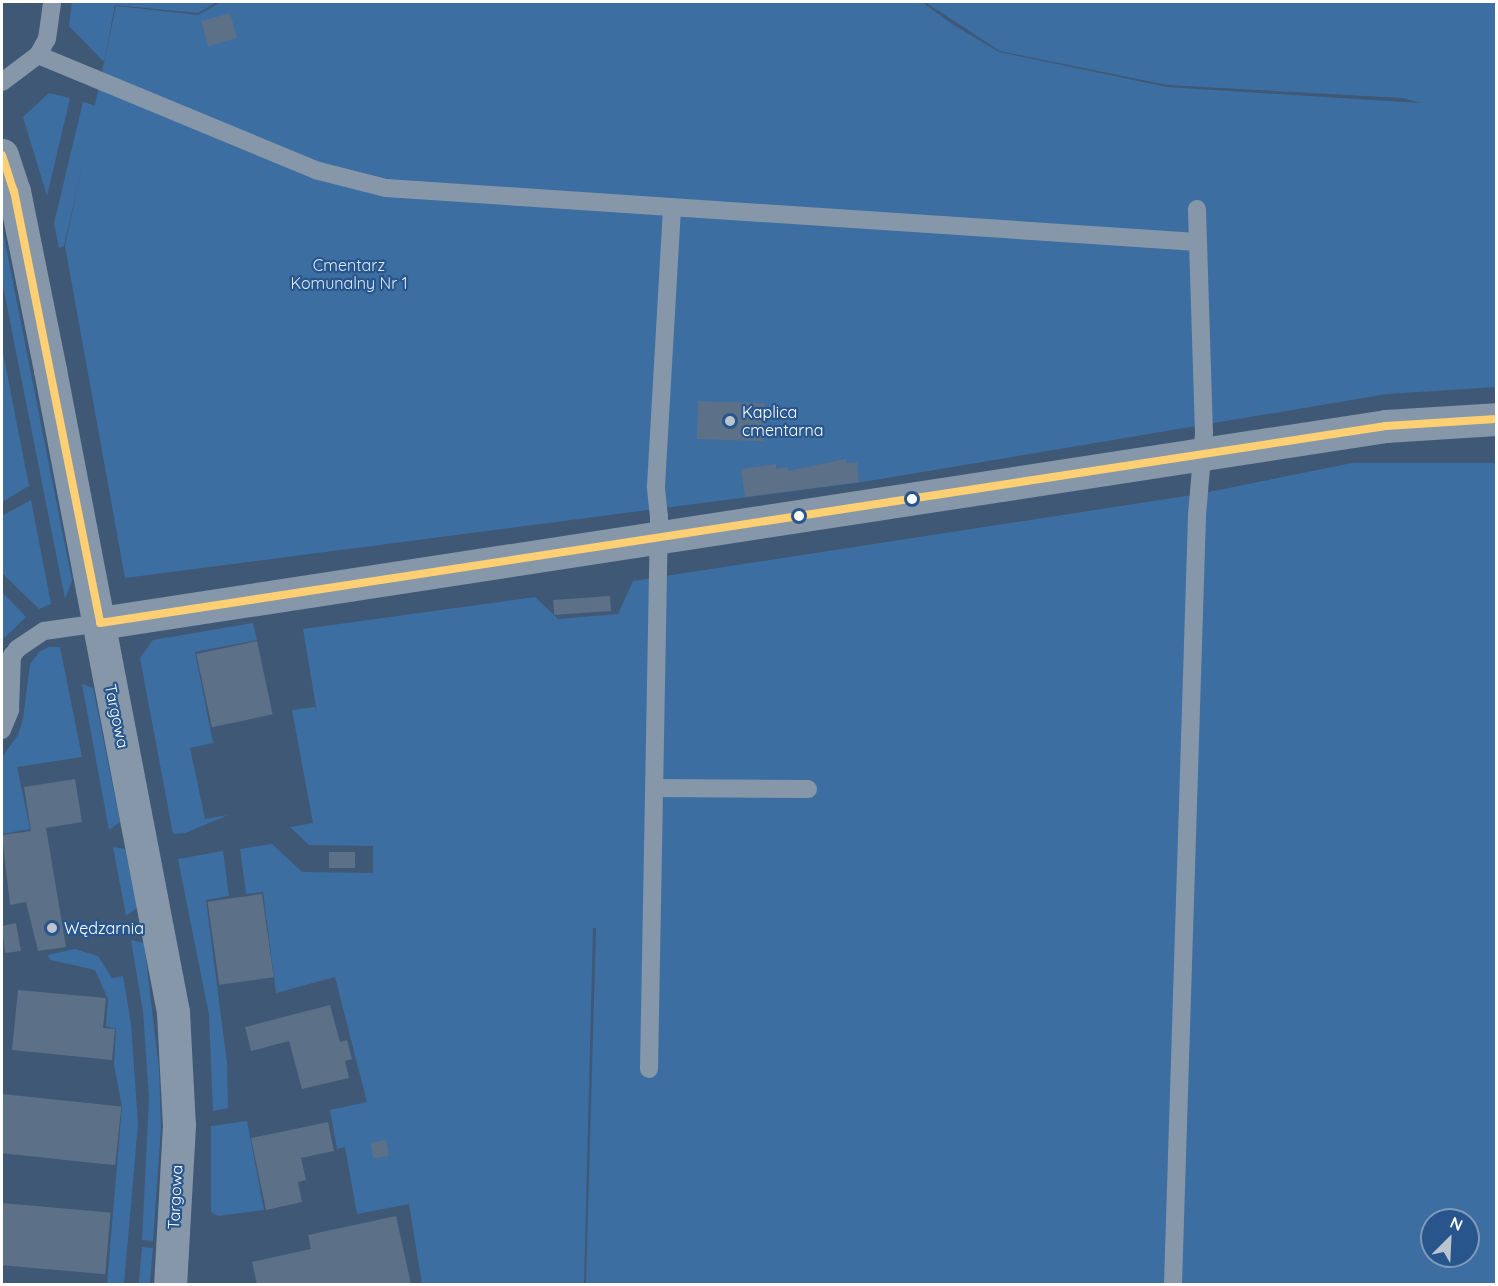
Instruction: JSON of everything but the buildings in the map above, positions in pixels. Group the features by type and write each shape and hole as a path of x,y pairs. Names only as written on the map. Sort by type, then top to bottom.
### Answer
{"street":[{"name":"Targowa","path":"2,154 14,191 100,622 173,1012 179,1125 170,1284"},
{"path":"100,622 1386,426 1497,419"}],"lane":[{"path":"2,82 38,55 47,39 52,2"},
{"path":"38,55 286,159 345,179 430,192 1197,242"},
{"path":"649,1069 655,788 658,537 656,486 672,209"},
{"path":"1173,1284 1197,515 1203,454 1197,209"},
{"path":"2,730 10,710 7,663 44,631 100,622"},
{"path":"655,788 808,789"}],"green space":[{"path":"72,2 217,2 198,13 115,5 104,62 69,26"},
{"name":"Cmentarz Komunalny Nr 1","path":"221,2 922,2 952,24 999,52 1167,87 1420,103 1402,98 1167,85 1000,51 925,2 1496,2 1496,387 1387,394 863,482 125,578 65,246 116,6 198,15"},
{"path":"49,93 70,98 47,196 23,117"},
{"path":"83,102 96,106 64,246 59,248 54,223"},
{"path":"2,227 72,581 65,599 2,281"},
{"path":"2,348 29,486 2,502"},
{"path":"1352,463 1496,463 1496,1284 586,1284 596,928 593,928 584,1284 422,1284 409,1204 357,1214 345,1147 337,1149 330,1110 367,1102 335,977 276,993 263,892 246,894 240,849 272,844 302,872 373,873 373,846 309,845 290,827 313,823 292,710 315,707 317,713 303,629 535,597 558,619 618,614 633,581 1199,494"},
{"path":"31,500 51,604 39,609 2,573 2,516"},
{"path":"2,592 26,617 2,640"},
{"path":"253,623 257,640 195,652 213,743 190,748 205,819 228,815 185,833 173,834 140,658 153,640"},
{"path":"49,647 60,647 82,757 17,767 30,829 2,834 2,757 18,735 23,719 30,664 40,651"},
{"path":"82,684 93,688 120,822 109,830"},
{"path":"113,847 125,849 137,908 126,916"},
{"path":"223,851 229,896 206,900 227,1063 228,1108 213,1111 209,1015 178,859"},
{"path":"131,940 144,943 159,1069 161,1127 153,1241 142,1240 149,1098 143,1012"},
{"path":"75,949 98,956 112,978 123,976 131,1024 138,1124 124,1284 107,1284 122,1106 114,1065 116,1029 106,1026 108,999 95,970 51,960 47,955"},
{"path":"247,1121 264,1210 218,1216 211,1212 211,1126"},
{"path":"142,1247 153,1248 150,1284 139,1284"}],"transit line":[{"path":"2,155 14,191 100,623 1386,426 1496,419"}],"place":[{"name":"Kaplica cmentarna","path":"730,421"},
{"name":"Wędzarnia","path":"52,928"}]}
